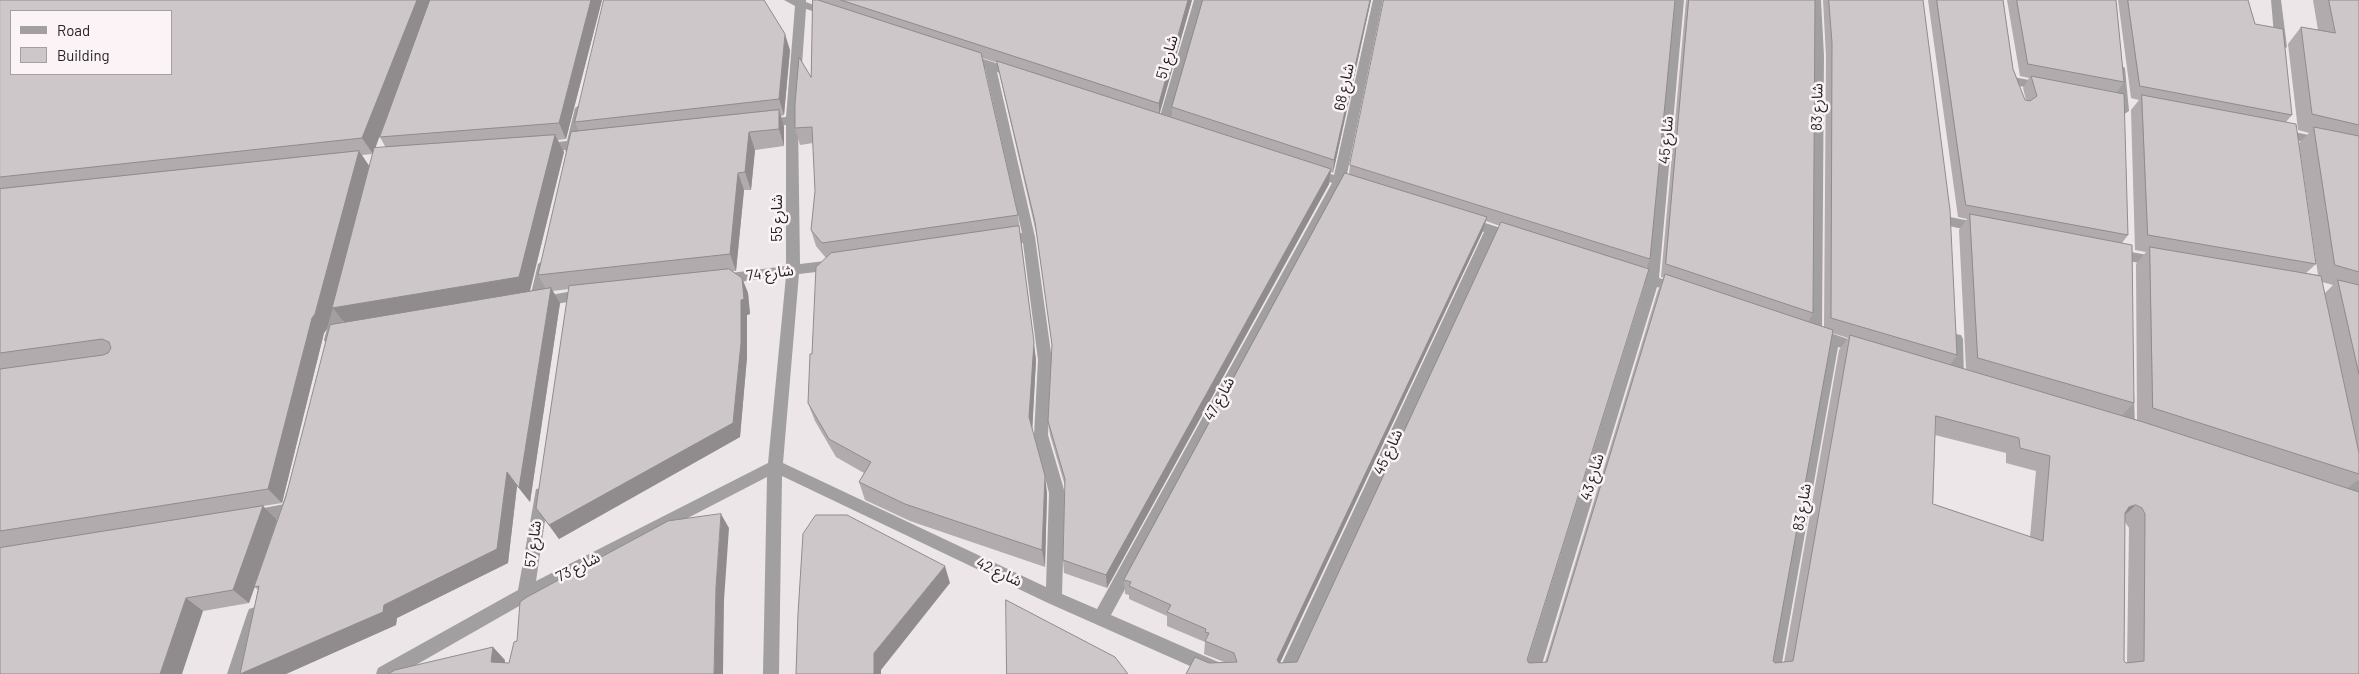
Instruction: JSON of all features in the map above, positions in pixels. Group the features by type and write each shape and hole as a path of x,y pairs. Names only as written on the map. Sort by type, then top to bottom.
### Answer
{"street":[{"name":"شارع 51","path":"1164,123 1199,0"},
{"name":"شارع 68","path":"1339,181 1378,0"},
{"name":"شارع 45","path":"1652,281 1678,0"},
{"name":"شارع 83","path":"1815,334 1818,56 1816,0"},
{"path":"2276,0 2282,58"},
{"path":"797,1 848,19"},
{"name":"شارع 55","path":"771,674 775,466 793,271 792,120 797,1"},
{"path":"952,53 1026,77"},
{"path":"2118,56 2123,122"},
{"path":"990,65 1029,237 1045,360 1041,435 1057,493 1054,598"},
{"path":"2014,81 2059,90"},
{"path":"568,164 584,97"},
{"path":"754,124 792,120"},
{"path":"2262,130 2359,149"},
{"path":"533,148 601,142"},
{"path":"1302,169 1375,193"},
{"name":"شارع 47","path":"1101,617 1339,181"},
{"path":"1456,218 1530,242"},
{"path":"1950,222 1997,231"},
{"name":"شارع 45","path":"1285,674 1492,230"},
{"path":"990,243 1029,237"},
{"path":"2099,251 2176,264"},
{"path":"546,256 531,303 600,292"},
{"name":"شارع 74","path":"706,280 842,264"},
{"path":"1615,269 1689,292"},
{"name":"شارع 43","path":"1531,674 1652,281"},
{"path":"328,352 338,333 346,286"},
{"path":"568,315 570,296"},
{"path":"1797,328 1877,354"},
{"path":"1940,373 1962,379 1955,329"},
{"name":"شارع 83","path":"1772,674 1832,340"},
{"path":"2127,429 2128,381"},
{"path":"2347,457 2358,505 2359,521"},
{"name":"شارع 42","path":"775,466 1054,598 1101,617 1226,674"},
{"name":"شارع 73","path":"384,674 526,594 775,466"},
{"name":"شارع 57","path":"523,612 543,479"},
{"path":"284,528 294,492"},
{"path":"2338,498 2358,505"},
{"path":"235,520 290,510"},
{"path":"235,674 259,601"}],"building":[{"path":"0,0 417,0 362,138 0,177"},
{"path":"430,0 591,0 559,123 380,137"},
{"path":"604,0 764,0 785,34 779,99 575,122"},
{"path":"813,0 818,0 981,53 1018,215 822,243 811,230 815,191 812,127 795,128 799,57 811,77"},
{"path":"841,0 1188,0 1159,103"},
{"path":"1203,0 1370,0 1334,160 1172,107"},
{"path":"1384,0 1675,0 1650,259 1350,165"},
{"path":"1689,0 1815,0 1813,313 1666,264"},
{"path":"1829,0 1923,0 1950,210 1957,355 1831,318 1832,43"},
{"path":"1937,0 2003,0 2013,69 2025,100 2030,101 2037,96 2031,76 2124,94 2128,235 1966,205"},
{"path":"2017,0 2116,0 2124,82 2028,64"},
{"path":"2128,0 2248,0 2255,24 2283,29 2292,115 2140,86"},
{"path":"2329,0 2359,0 2359,125 2312,114 2301,27 2335,33"},
{"path":"997,61 1331,169 1106,575 1063,560 1065,479 1048,421 1052,345 1035,222"},
{"path":"2142,95 2296,124 2316,264 2148,235"},
{"path":"779,110 779,129 749,132 745,172 738,173 730,254 538,275 571,132"},
{"path":"2314,127 2359,136 2359,272 2335,265"},
{"path":"555,135 519,277 332,308 374,148"},
{"path":"359,151 315,314 312,318 268,489 0,531 0,369 103,355 108,353 111,348 109,342 102,339 0,353 0,189"},
{"path":"1345,173 1487,217 1277,660 1279,663 1297,662 1501,222 1649,269 1527,660 1529,663 1547,662 1665,274 1833,330 1773,661 1775,663 1793,661 1850,335 2143,422 2359,492 2359,674 1186,674 1195,657 1209,663 1237,662 1234,653 1205,641 1209,633 1205,632 1206,629 1167,612 1171,605 1129,586 1131,582 1124,580","holes":["1936,416 2019,438 2020,448 2050,456 2043,541 1933,504","2136,505 2142,508 2145,514 2144,661 2126,663 2124,661 2125,513 2129,507"]},
{"path":"1970,214 2132,245 2134,403 1978,358"},
{"path":"1019,226 1034,342 1029,417 1045,476 1042,550 905,504 859,482 871,462 829,439 808,403 816,267 831,253"},
{"path":"2150,247 2321,276 2359,453 2359,474 2153,408"},
{"path":"729,269 742,278 744,299 741,300 741,343 733,423 549,525 536,508 569,286"},
{"path":"2338,280 2359,285 2359,374"},
{"path":"551,288 519,488 507,472 497,549 384,605 383,612 240,674 259,586 254,587 286,496 330,325"},
{"path":"263,506 233,590 186,598 160,674 0,674 0,548"},
{"path":"721,514 716,587 714,674 388,674 395,670 493,647 491,662 509,663 514,642 517,641 520,602 527,597 668,521"},
{"path":"816,515 847,515 945,566 874,653 874,674 796,674 803,534"},
{"path":"1006,600 1115,657 1128,674 1007,674"}]}
